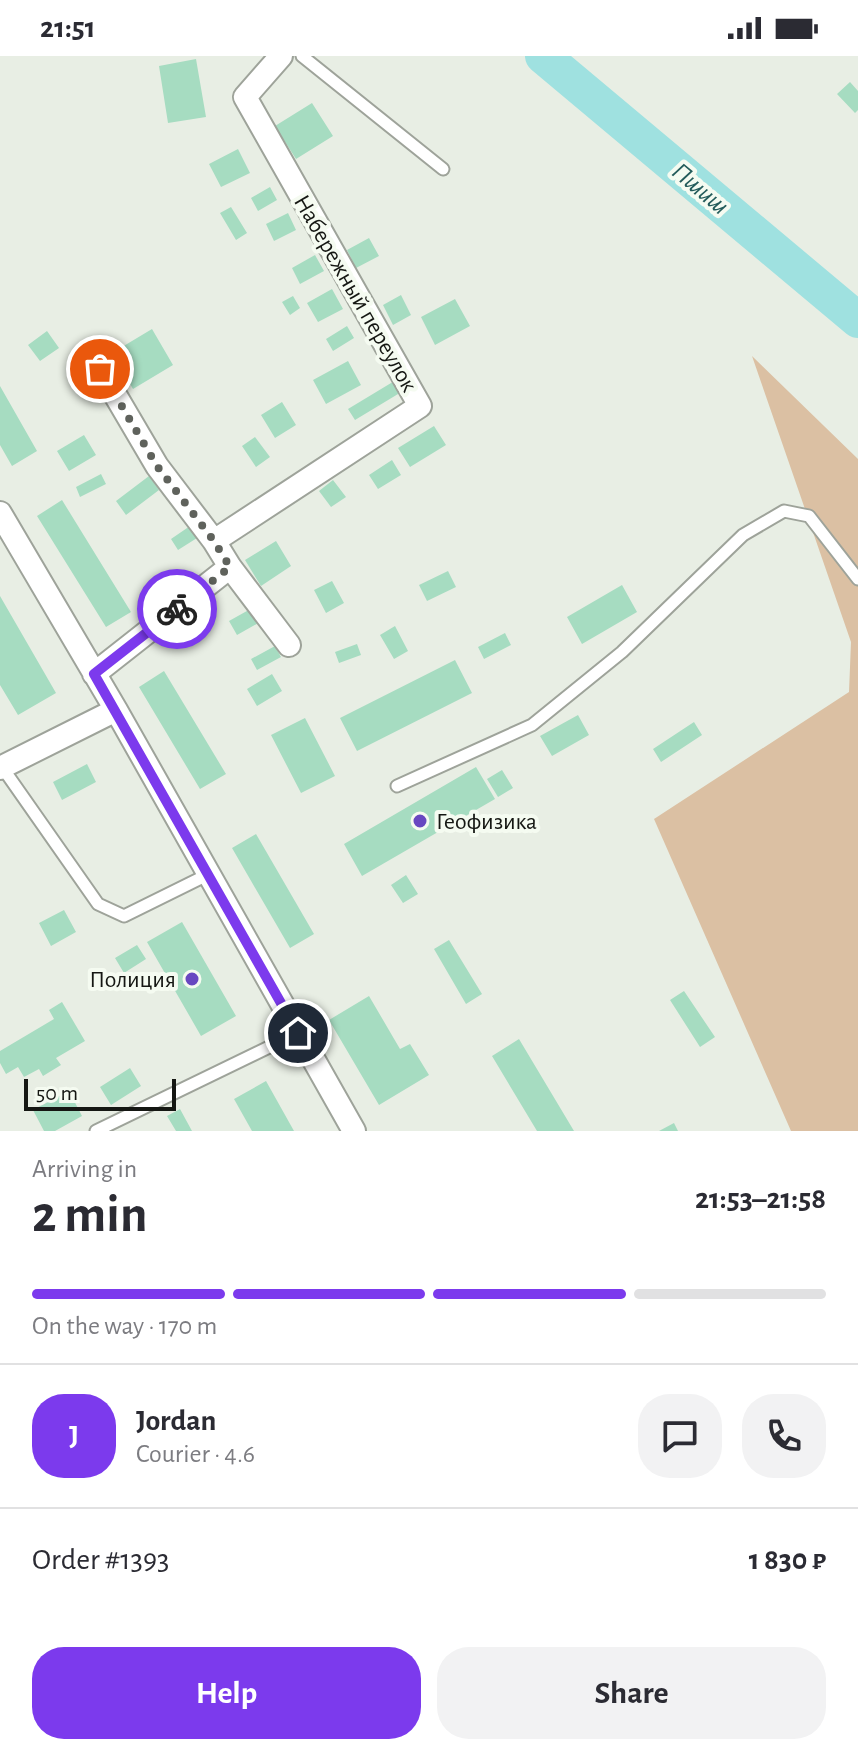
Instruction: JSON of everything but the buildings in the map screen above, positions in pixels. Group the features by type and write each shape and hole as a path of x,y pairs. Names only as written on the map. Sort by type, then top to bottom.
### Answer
{"street":[{"name":"Набережный переулок","path":"214,541 420,406 245,97 281,56"},
{"path":"100,369 157,466 289,645"},
{"path":"0,513 116,710 354,1131"},
{"path":"94,674 230,567"},
{"path":"1,767 116,710"}],"lane":[{"path":"302,56 443,169"},
{"path":"397,786 532,725 622,652 743,535 784,511 809,516 858,579"},
{"path":"1,767 98,904 124,916 207,875"},
{"path":"96,1131 298,1033"}],"shaded area":[{"path":"752,356 858,459 858,1131 791,1131 654,819 849,692 851,642"}],"waterway":[{"name":"Пшиш","path":"543,56 858,320"}],"way so far":[{"path":"100,369 157,466 230,567 177,609"}],"place":[{"name":"Геофизика","path":"420,821"},
{"name":"Полиция","path":"192,979"}],"route":[{"path":"177,609 94,674 298,1033"}]}
